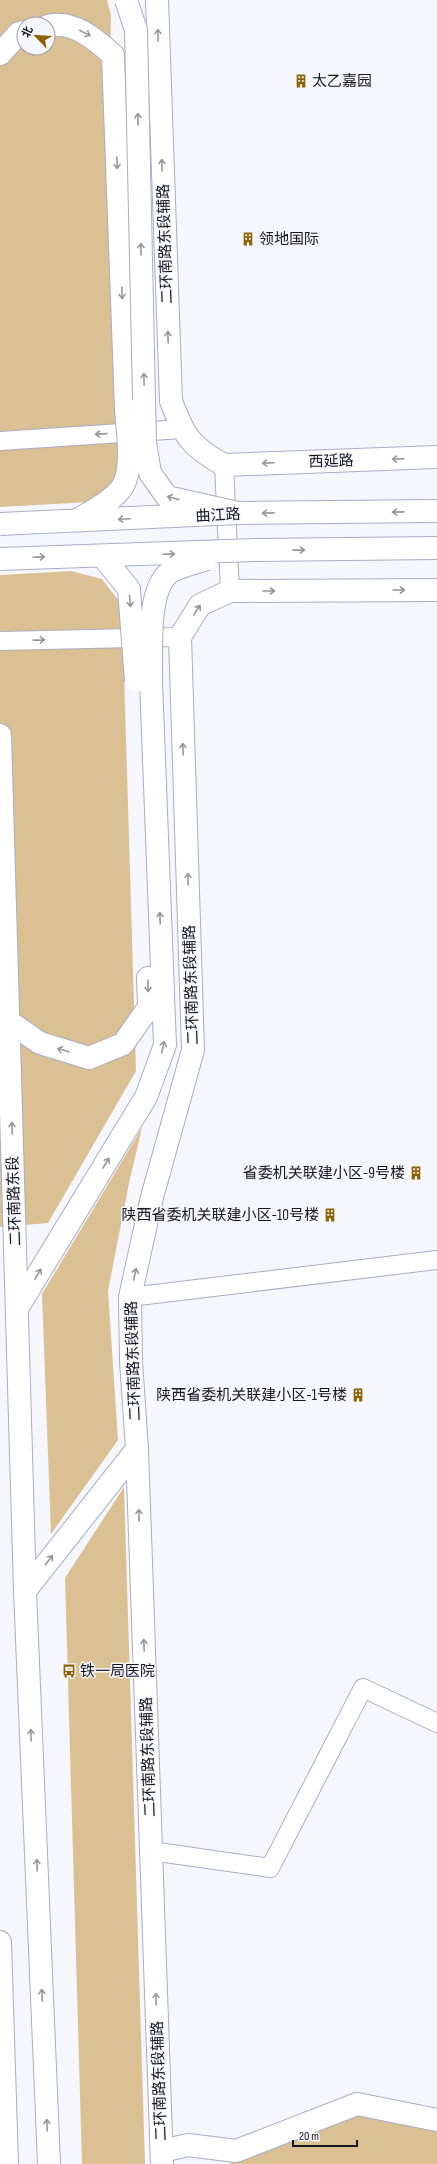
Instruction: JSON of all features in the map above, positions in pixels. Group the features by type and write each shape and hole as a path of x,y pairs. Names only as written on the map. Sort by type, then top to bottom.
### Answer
{"main road":[{"path":"126,0 136,30 145,443 150,473 167,497 238,513"},
{"name":"二环南路东段辅路","path":"157,0 170,402 182,430 202,453 224,465"},
{"path":"56,24 87,33 113,55 129,468 121,489 108,502 74,522"},
{"path":"0,54 16,37"},
{"name":"西延路","path":"224,465 437,457"},
{"name":"曲江路","path":"0,524 74,522 238,513 434,510"},
{"path":"0,559 226,552 433,549"},
{"path":"18,1307 146,1097 165,1045 151,681 153,614 157,589 169,573 226,552"},
{"path":"8,1021 40,1043 89,1058 123,1044 149,1007 136,681 129,589 103,557"},
{"path":"180,637 200,604 230,591 437,590"},
{"name":"二环南路东段辅路","path":"162,2158 137,1449 131,1362 130,1298 152,1197 193,1050 180,637"},
{"name":"二环南路东段","path":"0,735 18,1307 25,1591 49,2164"},
{"path":"25,1591 137,1449"},
{"path":"0,1942 7,2164"},
{"path":"162,2158 188,2145 236,2151 357,2104 437,2120"}],"street":[{"path":"0,441 182,430"},
{"path":"224,465 230,591"},
{"path":"0,641 180,637"},
{"path":"130,1298 437,1260"},
{"path":"151,1851 270,1868 363,1688 437,1723"}],"shaded area":[{"path":"0,0 107,0 111,15 109,88 119,481 90,502 0,507"},
{"path":"71,571 102,579 122,605 136,1071 48,1223 0,1227 0,575"},
{"path":"142,1128 129,1183 108,1291 118,1440 51,1534 42,1294"},
{"path":"124,1487 145,2164 82,2164 65,1578"},
{"path":"353,2112 437,2129 437,2164 229,2164"}],"place":[{"name":"太乙嘉园","path":"301,81"},
{"name":"领地国际","path":"248,239"},
{"name":"省委机关联建小区-9号楼","path":"416,1173"},
{"name":"陕西省委机关联建小区-10号楼","path":"330,1215"},
{"name":"陕西省委机关联建小区-1号楼","path":"358,1395"},
{"name":"铁一局医院","path":"69,1671"}]}
